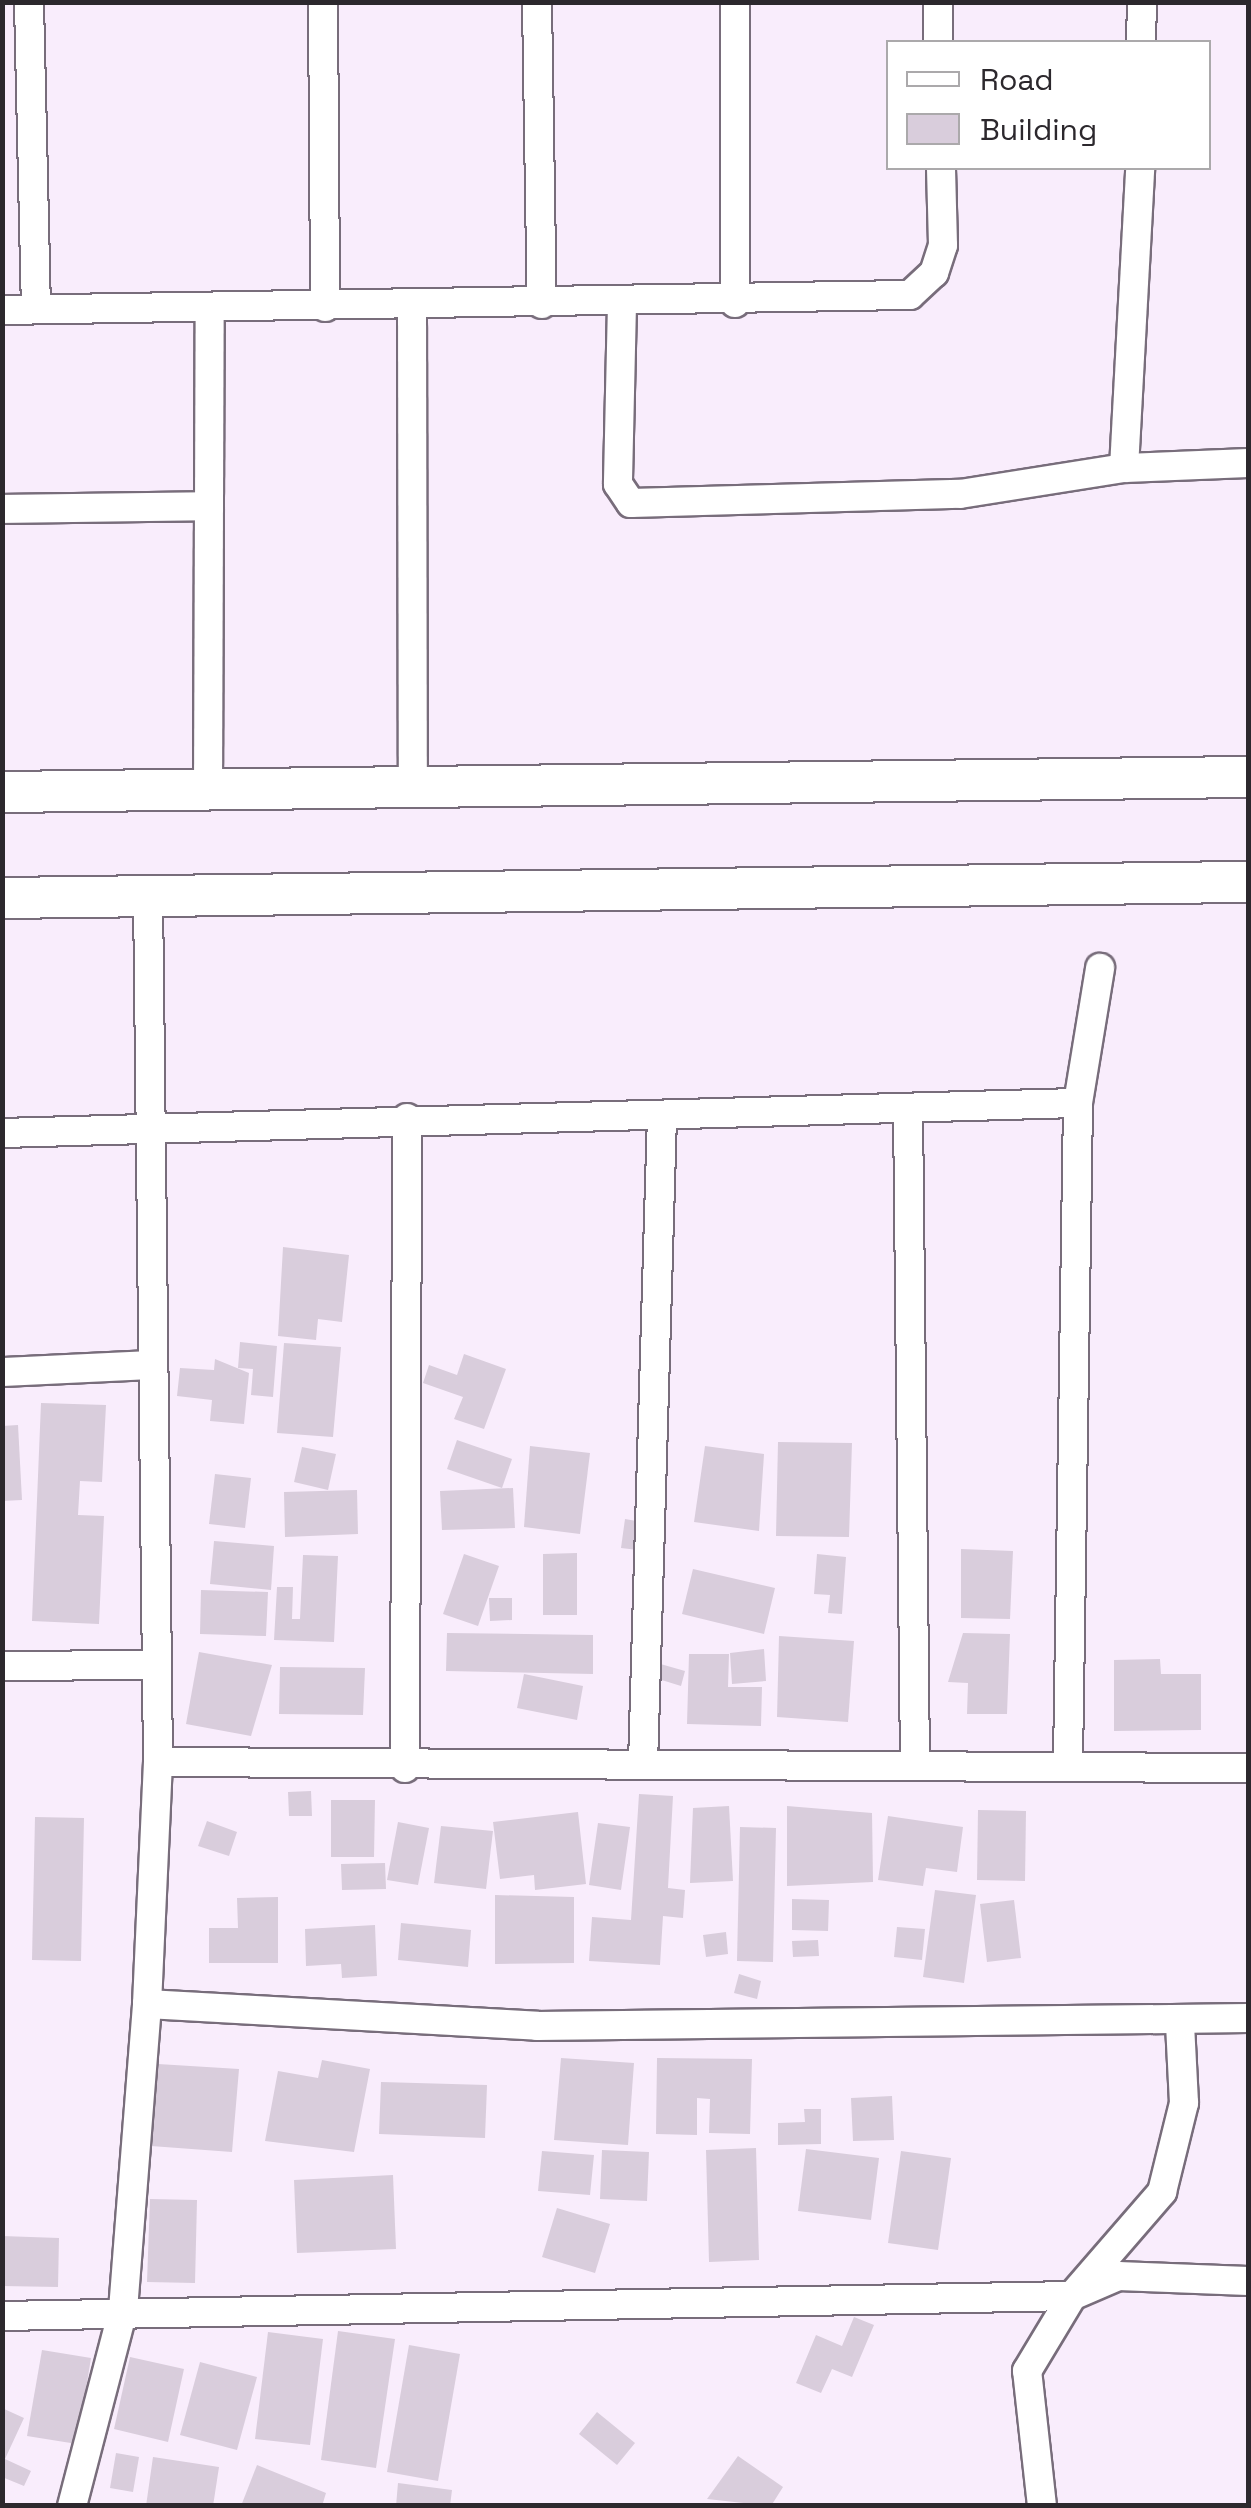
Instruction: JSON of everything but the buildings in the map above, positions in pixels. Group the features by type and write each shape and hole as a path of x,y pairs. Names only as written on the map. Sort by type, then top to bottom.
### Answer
{"main road":[{"path":"2,792 1248,778"},
{"path":"2,898 1248,882"}],"street":[{"path":"29,2 36,310"},
{"path":"324,2 325,307"},
{"path":"537,2 542,304"},
{"path":"735,2 735,303"},
{"path":"938,2 938,40"},
{"path":"1141,40 1142,2"},
{"path":"2,310 735,303 910,295 934,273 943,245 941,170"},
{"path":"1124,468 1140,170"},
{"path":"622,304 618,484 631,503 960,494 1124,468 1248,462"},
{"path":"412,306 414,787"},
{"path":"208,790 210,308"},
{"path":"2,510 209,506"},
{"path":"72,2506 123,2310 146,2004 158,1762 148,896"},
{"path":"1068,1762 1078,1103 1100,968"},
{"path":"2,1133 407,1118 662,1117 1078,1103"},
{"path":"908,1108 915,1766"},
{"path":"643,1764 662,1117"},
{"path":"405,1768 407,1118"},
{"path":"2,1372 153,1365"},
{"path":"2,1666 157,1665"},
{"path":"158,1762 405,1768 1068,1762 1248,1768"},
{"path":"146,2004 537,2026 1180,2024 1248,2018"},
{"path":"1042,2506 1027,2371 1072,2296 1162,2192 1184,2103 1180,2024"},
{"path":"2,2316 123,2310 1072,2296 1118,2276 1248,2280"}]}
